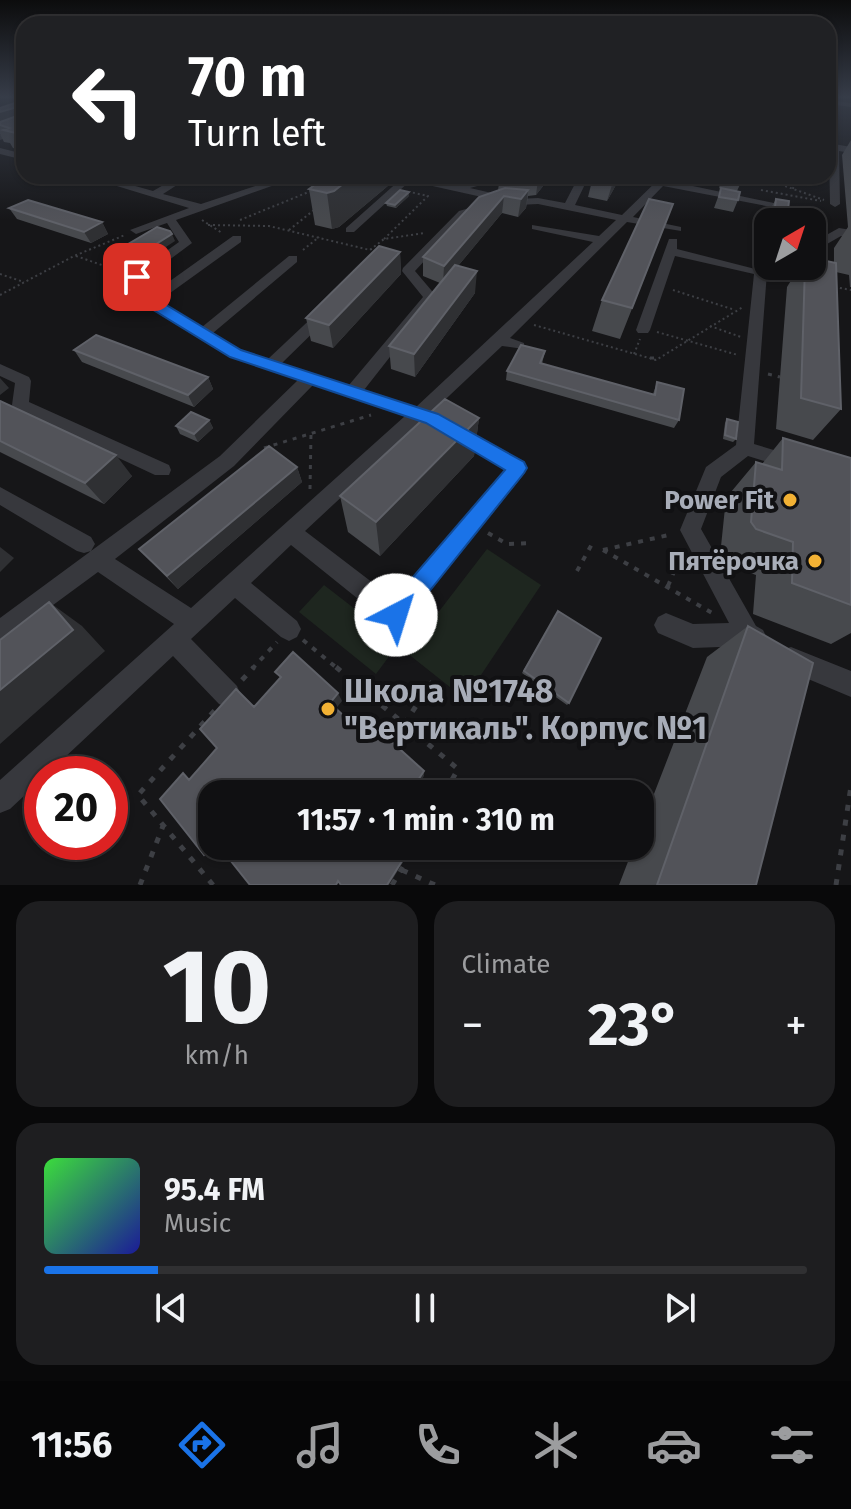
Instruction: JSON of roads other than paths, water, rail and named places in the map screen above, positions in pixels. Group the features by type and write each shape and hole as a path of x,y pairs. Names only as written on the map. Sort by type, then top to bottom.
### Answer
{"lane":[{"path":"117,184 201,208"},
{"path":"153,195 172,184"},
{"path":"136,230 272,184"},
{"path":"350,230 397,184"},
{"path":"435,184 500,199 568,207 678,228 643,330"},
{"path":"457,189 478,184"},
{"path":"568,207 580,184"},
{"path":"0,799 290,532 410,411 509,343 660,184"},
{"path":"687,184 782,206"},
{"path":"835,184 835,204"},
{"path":"353,392 430,297 408,271 463,213 500,199"},
{"path":"170,220 186,243 137,277 150,292 147,300 235,353 432,418 518,468 396,615 290,532"},
{"path":"536,227 604,241"},
{"path":"826,240 839,232 851,234"},
{"path":"150,301 237,239"},
{"path":"670,251 761,272 745,448 713,472 690,530 748,634 792,660 851,684"},
{"path":"203,334 293,259"},
{"path":"271,365 333,306"},
{"path":"0,369 23,381 20,405"},
{"path":"0,632 91,552 195,489 310,378"},
{"path":"0,414 20,405 162,470"},
{"path":"745,448 814,469"},
{"path":"0,495 91,552 183,630 228,695"},
{"path":"234,583 289,629"},
{"path":"666,625 693,636 748,634"},
{"path":"784,690 792,660"}],"place":[{"name":"Power Fit","path":"790,500"},
{"name":"Пятёрочка","path":"815,561"},
{"name":"Школа №1748 \"Вертикаль\". Корпус №1","path":"328,709"}]}
